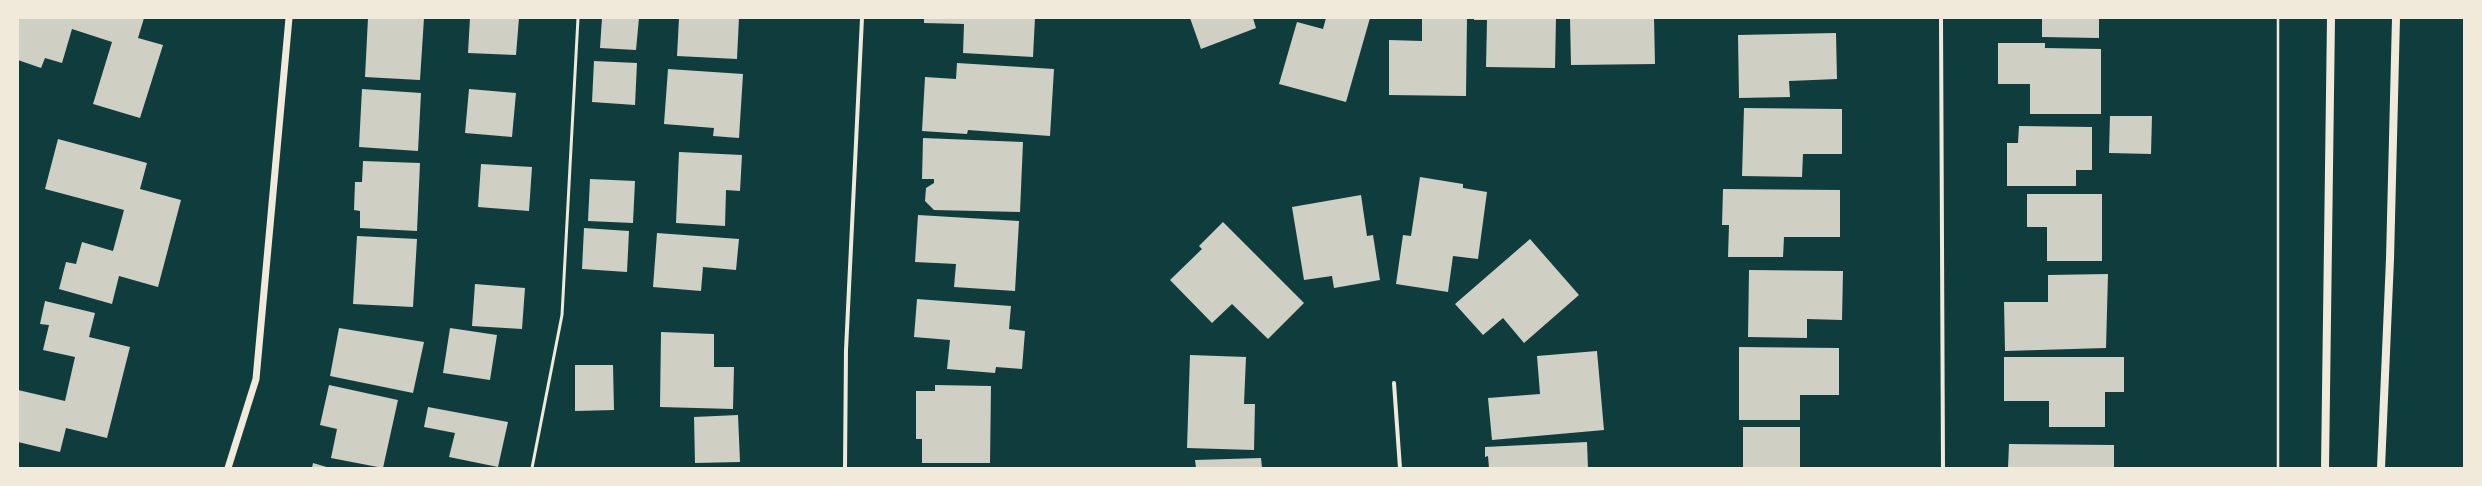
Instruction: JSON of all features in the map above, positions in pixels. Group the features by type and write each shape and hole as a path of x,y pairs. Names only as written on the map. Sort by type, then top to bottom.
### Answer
{"main road":[{"path":"2325,468 2331,18"},
{"path":"2381,468 2390,259 2396,18"}],"street":[{"path":"228,468 256,379 289,18"},
{"path":"845,468 847,326 862,18"},
{"path":"1941,18 1943,468"},
{"path":"1394,383 1400,468"}],"lane":[{"path":"532,468 562,316 578,18"}],"path":[{"path":"2278,18 2278,468"}],"building":[{"path":"18,18 144,18 138,38 163,45 140,118 93,104 112,42 72,29 62,63 45,58 41,68 18,60"},
{"path":"368,18 424,18 420,80 365,77"},
{"path":"470,18 519,18 516,55 468,53"},
{"path":"602,18 639,18 636,50 600,48"},
{"path":"679,18 739,18 737,59 677,56"},
{"path":"924,18 1035,18 1033,57 963,53 964,24 924,23"},
{"path":"1190,18 1253,18 1256,28 1201,49"},
{"path":"1326,18 1370,18 1346,102 1279,84 1297,22 1323,29"},
{"path":"1422,18 1467,18 1466,96 1389,95 1389,40 1422,41"},
{"path":"1474,18 1556,18 1555,68 1486,67 1487,20 1474,20"},
{"path":"1570,18 1654,18 1655,64 1571,65"},
{"path":"2042,18 2099,18 2099,38 2042,37"},
{"path":"1836,33 1837,79 1789,81 1790,97 1739,98 1738,35"},
{"path":"1998,43 2045,43 2045,48 2101,49 2101,114 2030,114 2030,84 1998,84"},
{"path":"594,61 637,63 635,105 592,102"},
{"path":"957,63 1054,69 1050,136 968,130 967,134 922,131 925,77 956,79"},
{"path":"668,69 743,74 739,138 713,136 714,128 664,124"},
{"path":"362,89 421,93 418,151 359,147"},
{"path":"469,89 516,93 512,137 465,133"},
{"path":"1744,108 1842,109 1842,154 1803,154 1802,177 1742,176"},
{"path":"2110,116 2152,116 2151,154 2109,153"},
{"path":"2019,126 2092,127 2092,170 2076,170 2076,186 2007,186 2007,143 2018,143"},
{"path":"923,138 1023,142 1020,212 934,210 925,201 926,188 934,183 934,179 922,179"},
{"path":"58,139 147,163 140,189 181,200 158,287 119,276 112,304 59,289 66,262 76,264 82,242 113,251 124,210 45,189"},
{"path":"679,152 742,155 740,191 726,190 725,226 676,223"},
{"path":"363,161 420,163 417,231 360,228 360,211 354,210 355,182 362,182"},
{"path":"481,164 532,167 529,211 478,207"},
{"path":"1420,177 1463,184 1463,188 1487,192 1478,259 1453,256 1448,292 1396,284 1403,235 1411,236"},
{"path":"590,179 635,181 633,223 588,221"},
{"path":"1723,189 1840,190 1840,237 1784,237 1783,257 1728,257 1729,225 1722,225"},
{"path":"2027,194 2102,194 2102,261 2047,261 2047,227 2027,227"},
{"path":"1361,195 1367,236 1373,235 1380,280 1334,288 1332,276 1304,280 1292,207"},
{"path":"918,215 1019,221 1015,291 954,287 956,264 915,262"},
{"path":"1223,222 1304,303 1268,339 1232,304 1212,323 1170,280 1202,249 1199,246"},
{"path":"584,228 629,231 627,272 582,269"},
{"path":"657,233 739,239 736,270 703,267 701,291 653,287"},
{"path":"357,236 417,239 413,307 353,304"},
{"path":"1530,239 1579,295 1524,343 1503,318 1483,335 1455,304"},
{"path":"1749,270 1843,271 1842,320 1807,319 1807,338 1748,337"},
{"path":"2108,274 2106,348 2005,351 2004,302 2048,302 2048,275"},
{"path":"475,284 525,288 522,329 472,326"},
{"path":"917,299 1011,306 1009,329 1025,331 1022,369 996,367 995,373 947,369 950,340 914,337"},
{"path":"45,301 95,313 89,337 130,347 107,438 66,428 60,452 18,442 18,390 65,401 75,357 43,350 49,325 40,324"},
{"path":"339,328 424,342 413,393 330,376"},
{"path":"450,328 497,335 490,380 443,373"},
{"path":"661,332 714,334 714,367 734,367 733,409 660,407"},
{"path":"1739,347 1839,348 1839,395 1800,395 1800,420 1739,420"},
{"path":"1597,351 1604,430 1492,440 1488,398 1540,394 1537,356"},
{"path":"1190,355 1246,357 1244,404 1255,404 1254,450 1187,448"},
{"path":"2004,357 2124,357 2124,392 2105,392 2105,427 2049,427 2049,401 2004,401"},
{"path":"575,365 613,365 614,410 575,411"},
{"path":"329,385 398,400 383,468 331,458 337,429 320,425"},
{"path":"935,385 991,386 990,463 922,463 922,439 916,439 916,391 935,391"},
{"path":"428,407 508,422 498,467 449,457 455,433 424,427"},
{"path":"738,415 740,462 695,463 694,417"},
{"path":"1743,427 1800,427 1800,468 1743,468"},
{"path":"1587,442 1588,468 1489,468 1488,456 1485,457 1485,447"},
{"path":"2009,444 2114,445 2114,468 2008,468"},
{"path":"1261,458 1262,468 1196,468 1195,460"},
{"path":"313,463 330,468 312,468"}]}
